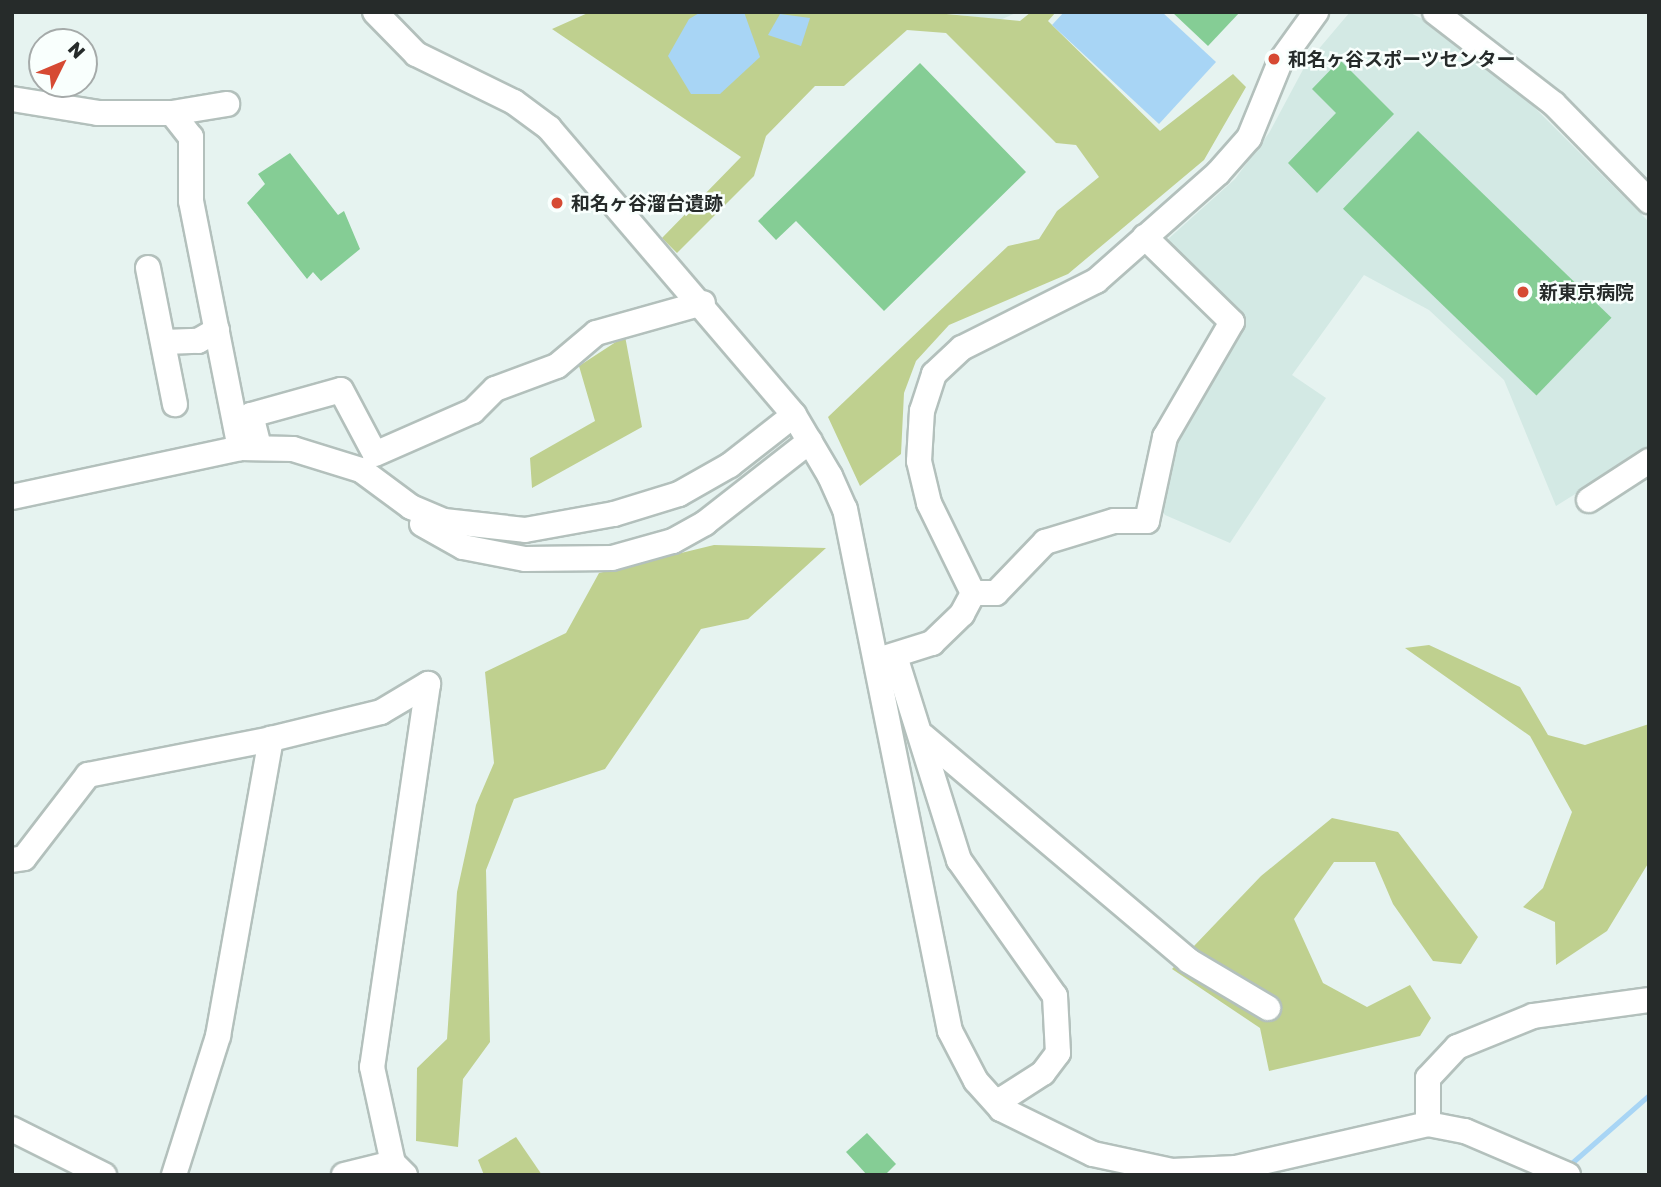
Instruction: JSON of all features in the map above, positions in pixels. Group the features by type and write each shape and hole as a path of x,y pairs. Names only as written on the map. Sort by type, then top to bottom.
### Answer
{"street":[{"path":"375,12 416,54 514,102 549,128 703,303 794,415 845,509 887,658 915,733 923,736 1189,961 1268,1008"},
{"path":"973,593 929,503 919,461 922,411 934,374 962,348 1096,281 1145,237 1249,138 1280,62 1316,12"},
{"path":"1435,12 1554,104 1649,201"},
{"path":"12,99 98,113 172,113 227,104"},
{"path":"172,113 191,137 191,201 217,330 250,447"},
{"path":"973,593 996,593 1045,542 1114,521 1147,521 1164,437 1232,322 1145,237"},
{"path":"148,268 175,404"},
{"path":"250,447 251,415 341,390 375,454 473,411 495,388 556,366 596,333 703,303"},
{"path":"164,342 198,341 217,330"},
{"path":"12,497 250,447 323,457 362,470 411,507 444,522 525,530 614,514 679,494 730,466 794,415"},
{"path":"323,457 463,547 525,558 601,559 642,552 705,523 810,441"},
{"path":"1589,500 1649,461"},
{"path":"887,658 932,643 962,614 973,593"},
{"path":"887,658 950,1031 976,1081 1001,1109 1034,1130 1134,1165 1236,1172 1428,1124 1465,1131 1568,1175"},
{"path":"12,860 24,858 88,775 271,739 381,712 428,684 372,1067 399,1169 344,1175"},
{"path":"923,736 959,860 1055,996 1058,1054 1042,1073 1004,1098 1001,1109"},
{"path":"174,1175 218,1036 271,739"},
{"path":"1428,1124 1428,1078 1457,1047 1533,1016 1649,1000"},
{"path":"12,1129 104,1175"}],"shaded area":[{"path":"935,12 1018,12 1000,20"},
{"name":"新東京病院","path":"1350,12 1408,12 1442,28 1517,90 1649,222 1649,448 1556,506 1504,380 1429,310 1364,275 1292,375 1326,398 1230,543 1165,515 1157,504 1171,435 1246,322 1167,240 1235,179 1269,133 1306,64"}],"green space":[{"path":"590,12 925,12 1020,21 1031,12 1056,12 1048,21 1160,131 1233,74 1246,87 1204,160 1068,274 949,325 916,361 904,393 901,454 860,486 828,417 1008,246 1039,239 1057,211 1099,177 1076,145 1056,143 946,33 907,30 844,86 815,86 766,136 754,176 677,253 662,238 741,157 552,29"},
{"path":"625,336 642,427 532,488 530,458 595,421 579,366"},
{"path":"714,545 826,548 748,619 701,629 605,769 514,799 486,870 490,1042 463,1079 458,1147 416,1141 417,1068 447,1039 457,892 476,805 494,763 485,672 566,633 599,573"},
{"path":"1429,645 1520,687 1548,735 1585,745 1649,724 1649,862 1607,931 1556,965 1555,922 1523,907 1543,888 1572,812 1530,736 1405,648"},
{"path":"1332,818 1398,832 1478,937 1461,964 1433,961 1393,904 1375,862 1334,862 1294,919 1323,983 1367,1007 1410,985 1431,1018 1420,1036 1269,1071 1260,1028 1172,969 1261,876"},
{"path":"516,1137 542,1175 484,1175 478,1160"}],"water":[{"path":"701,12 744,12 760,57 720,94 691,94 668,56 689,19"},
{"path":"1064,12 1162,12 1216,62 1159,124 1052,25"},
{"path":"780,14 810,18 801,46 768,35"}],"building":[{"path":"1172,12 1240,12 1208,46"},
{"path":"1340,60 1394,114 1317,193 1288,163 1336,113 1312,89"},
{"path":"920,63 1026,172 884,311 796,221 776,240 758,221"},
{"path":"1418,131 1612,318 1536,396 1343,209"},
{"path":"290,153 338,215 344,211 360,249 321,281 313,272 307,279 247,203 265,184 258,174"},
{"path":"867,1133 896,1164 885,1175 867,1175 846,1152"}],"waterway":[{"path":"1567,1167 1649,1095"}],"place":[{"name":"和名ヶ谷スポーツセンター","path":"1274,59"},
{"name":"和名ヶ谷溜台遺跡","path":"557,203"},
{"name":"新東京病院","path":"1523,292"}]}
